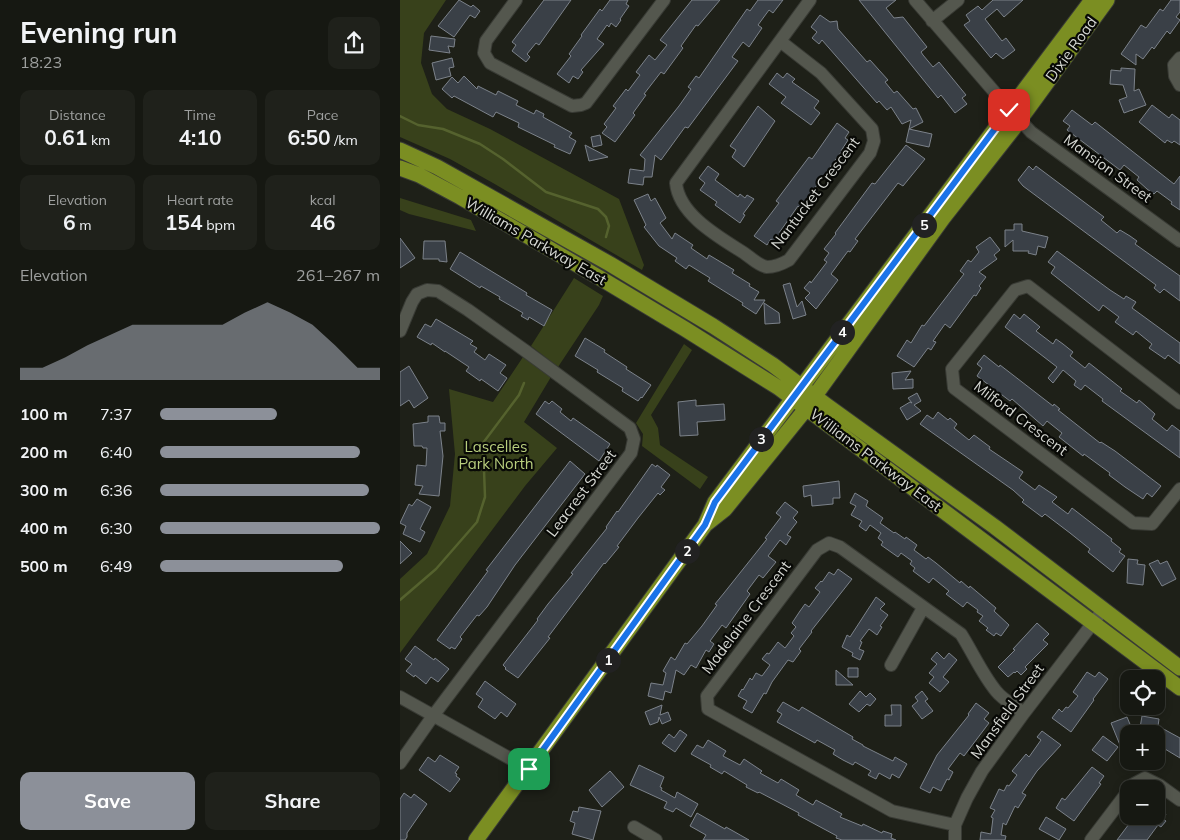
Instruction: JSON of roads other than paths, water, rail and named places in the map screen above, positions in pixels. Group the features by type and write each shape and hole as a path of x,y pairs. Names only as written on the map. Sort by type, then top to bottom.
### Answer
{"main road":[{"name":"Dixie Road","path":"705,525 725,509 811,402 943,218 1092,0"},
{"name":"Dixie Road","path":"476,840 705,525 715,502 797,391 895,264 1107,0"},
{"name":"Williams Parkway East","path":"400,150 437,167 610,264 713,326 1180,688"},
{"name":"Williams Parkway East","path":"400,168 419,175 452,193 685,329 797,391"},
{"name":"Williams Parkway East","path":"811,402 995,527 1180,668"}],"street":[{"path":"516,0 486,41 484,53 490,63 572,106 580,105 590,98 664,0"},
{"name":"Nantucket Crescent","path":"780,41 821,73 872,129 874,141 870,153 789,260 778,266 765,267 705,227 683,203 677,193 676,183 810,0"},
{"name":"Mansion Street","path":"915,0 1014,115 1031,132 1180,241"},
{"path":"932,21 958,0"},
{"path":"1180,58 1174,65 1175,76 1180,85"},
{"name":"Milford Crescent","path":"1180,403 1028,286 1015,290 952,369 954,388 1133,523 1152,524 1180,489"},
{"name":"Leacrest Street","path":"400,331 417,294 427,290 438,291 527,352 630,428 634,439 631,453 433,716"},
{"name":"Madelaine Crescent","path":"955,825 892,811 708,709 707,696 817,550 828,543 840,547 961,634 974,653 985,676 998,693 1024,714"},
{"path":"891,665 923,608"},
{"name":"Mansfield Street","path":"955,840 955,825 982,771 1103,610"},
{"path":"400,697 529,769"},
{"path":"400,763 433,716"},
{"path":"1165,789 1180,800"},
{"path":"1090,840 1120,801"},
{"path":"634,827 656,840"}],"waterway":[{"path":"400,116 418,125 443,129 480,144 546,192 598,209 606,217 609,226 606,237"},
{"path":"400,600 436,569 477,522 485,497 483,443 519,395 524,383"}],"park label":[{"name":"Lascelles Park North","path":"496,454"}]}
